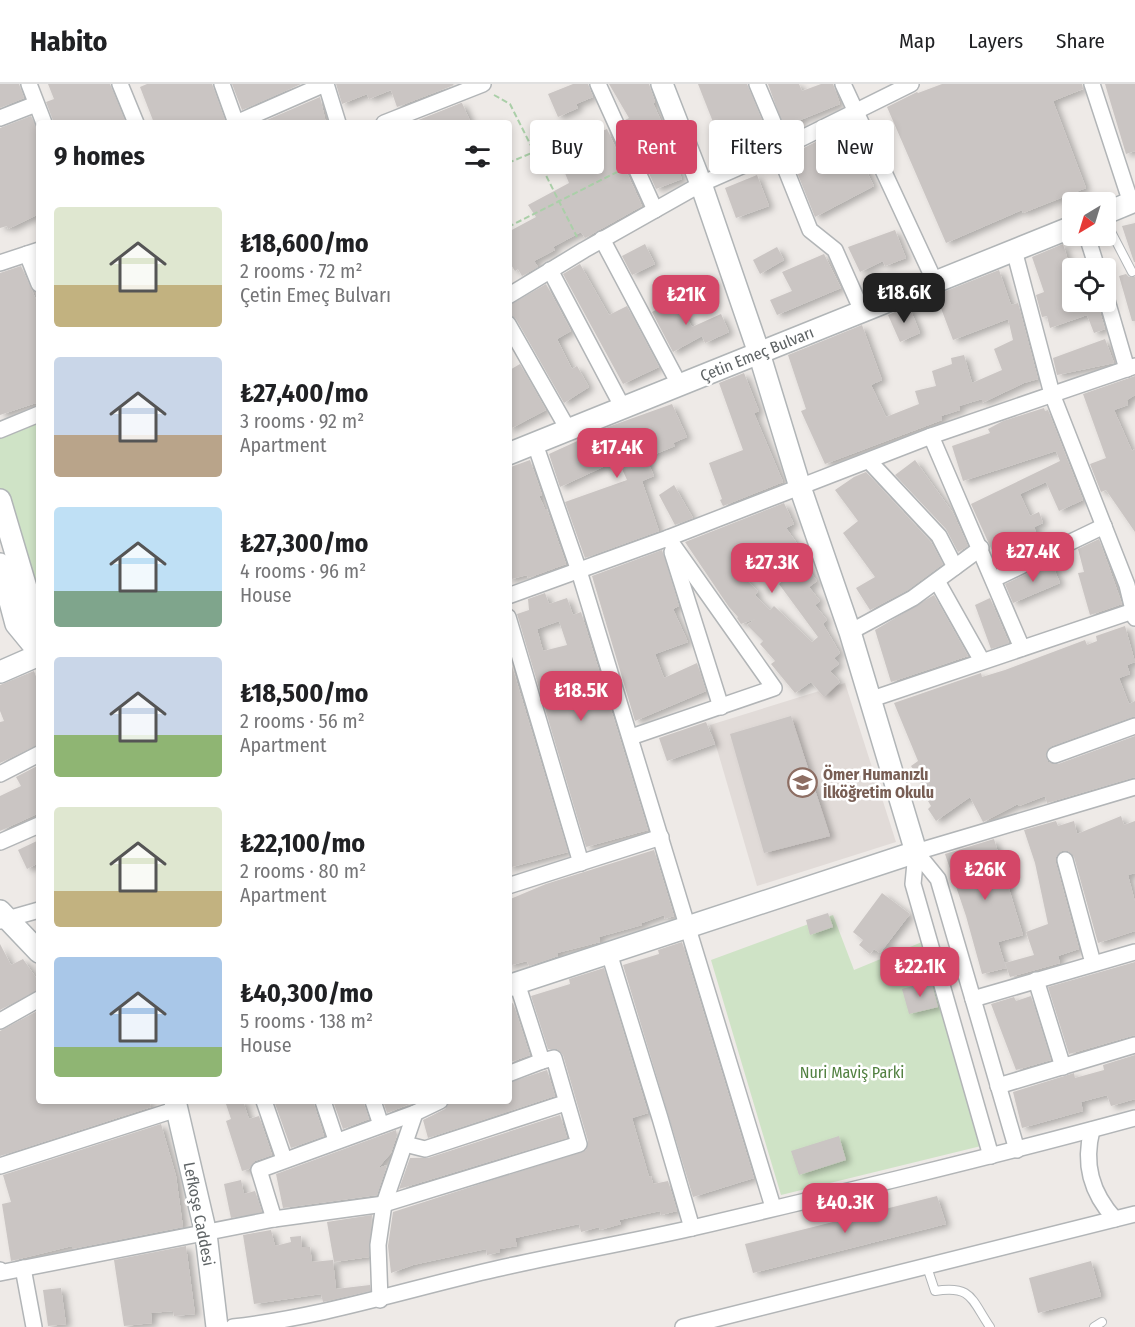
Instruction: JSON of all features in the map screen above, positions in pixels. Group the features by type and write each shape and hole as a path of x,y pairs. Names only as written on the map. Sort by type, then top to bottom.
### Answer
{"street":[{"path":"29,84 43,120"},
{"path":"120,84 135,120"},
{"path":"222,84 232,120"},
{"path":"238,120 325,84 337,120"},
{"path":"598,84 616,123"},
{"path":"662,84 702,184 759,353 800,487 850,632 916,852 938,879 1017,1150"},
{"path":"757,84 772,120"},
{"path":"843,84 935,282"},
{"path":"804,137 911,84"},
{"path":"1092,84 1133,202 1116,209"},
{"path":"393,120 488,87"},
{"path":"0,118 36,104"},
{"path":"639,174 655,210"},
{"path":"512,291 602,239 724,174"},
{"path":"788,174 810,230 835,250 862,311"},
{"name":"Çetin Emeç Bulvarı","path":"512,453 1062,230"},
{"path":"602,239 680,386"},
{"path":"869,700 1022,648 1134,614 1127,585 1052,394 1014,250"},
{"path":"0,263 33,252 36,268"},
{"path":"550,270 623,408"},
{"path":"512,595 668,538 931,436 1131,367 1111,312"},
{"path":"512,331 569,431"},
{"path":"0,430 36,415"},
{"path":"931,436 1022,648"},
{"path":"535,444 579,571 631,737 773,1207"},
{"path":"869,461 939,536 955,567"},
{"path":"0,500 36,625"},
{"path":"994,579 1104,526"},
{"path":"668,538 721,706"},
{"path":"631,737 774,688 668,538"},
{"path":"850,632 913,598 981,549"},
{"path":"0,564 16,624 36,650"},
{"path":"937,581 982,661"},
{"path":"512,630 581,863"},
{"path":"0,672 36,655"},
{"path":"1055,755 1135,726"},
{"path":"0,774 36,755"},
{"path":"542,1061 513,985 916,852 1135,788"},
{"path":"0,842 36,826"},
{"path":"512,884 661,837"},
{"path":"916,852 913,884 991,1156"},
{"path":"1065,860 1093,963"},
{"path":"0,893 36,948"},
{"path":"13,915 36,932"},
{"path":"973,999 1135,952"},
{"path":"609,953 692,1228"},
{"path":"1036,980 1063,1066"},
{"path":"0,1021 36,1001"},
{"path":"998,1086 1135,1045"},
{"path":"0,1270 0,1273 274,1219 384,1204 579,1144 565,1103 554,1058 512,1072"},
{"path":"405,1144 425,1149 565,1103"},
{"path":"265,1104 284,1159"},
{"path":"324,1104 336,1140"},
{"path":"374,1104 381,1125"},
{"path":"0,1166 176,1105"},
{"name":"Lefkoşe Caddesi","path":"176,1105 206,1234 217,1327"},
{"path":"380,1300 378,1245 384,1204 405,1144 427,1105"},
{"path":"274,1219 259,1170 381,1125 427,1105"},
{"path":"233,1327 273,1325 494,1270 692,1228 1017,1150 1135,1118"},
{"path":"1092,1130 1088,1152 1089,1174 1098,1197 1115,1219"},
{"path":"683,1327 1135,1214"},
{"path":"23,1268 34,1327"}],"lane":[{"path":"1116,242 1131,272"},
{"path":"927,1266 935,1291 954,1288 966,1292 990,1327"}],"path":[{"path":"488,87 495,96 510,104 530,144"},
{"path":"604,122 614,118"},
{"path":"512,161 530,154"},
{"path":"512,225 616,173"},
{"path":"545,174 584,249"}],"shaded area":[{"name":"Ömer Humanızlı İlköğretim Okulu","path":"845,683 896,842 757,886 710,725"}],"green space":[{"path":"36,415 36,607 0,500 0,430"},
{"name":"Nuri Maviş Parki","path":"833,915 854,970 922,942 981,1146 781,1195 711,960"}],"building":[{"path":"0,84 19,84 24,98 0,108"},
{"path":"48,84 110,84 125,120 53,120 46,102 54,99"},
{"path":"147,84 212,84 225,120 153,120 140,87"},
{"path":"232,84 301,84 242,110"},
{"path":"336,84 454,85 397,107 391,90 369,99 367,94 342,104"},
{"path":"573,84 588,84 593,97 576,104 578,108 558,117 548,94"},
{"path":"609,84 649,84 655,102 653,103 661,120 625,120 629,118"},
{"path":"698,84 747,84 762,120 712,120"},
{"path":"768,84 799,84 802,91 821,84 833,84 840,104 800,120 781,120"},
{"path":"942,84 1082,84 1083,89 1053,101 1086,188 1076,192 1062,192 1062,198 1023,213 1022,210 946,243 887,107"},
{"path":"1105,84 1135,84 1135,151 1126,154"},
{"path":"320,97 325,120 267,120"},
{"path":"461,103 470,120 418,120"},
{"path":"31,116 36,125 36,215 8,229 7,226 0,228 0,128"},
{"path":"607,129 616,149 616,174 627,174 642,206 585,238 581,232 553,247 555,250 534,261 538,267 522,276 518,269 515,271 512,266 512,230 536,217 528,205 569,183 565,174 604,174 604,130"},
{"path":"816,142 816,174 868,174 874,186 815,217 798,174 804,174 804,148"},
{"path":"649,174 680,174 682,179 656,189"},
{"path":"757,175 769,206 736,218 725,188"},
{"path":"1135,223 1135,262 1134,262 1122,226"},
{"path":"895,230 906,258 885,266 883,261 860,272 848,247"},
{"path":"645,244 655,264 632,275 622,256"},
{"path":"1062,244 1064,246 1067,258 1062,258 1062,312 1100,312 1105,329 1094,333 1087,315 1050,328 1047,316 1042,317 1036,295 1044,292 1032,257"},
{"path":"777,247 784,260 760,274 753,260"},
{"path":"824,254 841,288 777,315 770,300 792,291 782,272"},
{"path":"580,264 609,315 627,306 659,367 623,384 563,274"},
{"path":"21,266 36,299 36,403 0,415 0,273"},
{"path":"999,270 1011,305 1018,303 1038,379 1024,383 982,403 982,399 959,406 960,410 941,416 942,420 825,464 801,411 806,409 788,355 862,325 882,380 871,385 886,417 919,404 915,391 936,386 932,371 952,364 951,358 964,355 972,383 1002,370 994,349 1013,340 1008,319 953,340 936,295"},
{"path":"1126,274 1129,277 1135,277 1135,321 1132,321 1119,276"},
{"path":"546,284 571,331 557,339 572,369 577,366 589,387 564,403 516,319 512,316 512,304"},
{"path":"676,299 692,327 721,314 729,332 705,343 702,336 673,352 652,312"},
{"path":"909,306 920,333 900,342 888,315"},
{"path":"1105,339 1114,363 1057,375 1053,358"},
{"path":"520,364 546,410 512,428 512,369"},
{"path":"744,373 759,411 754,413 783,482 723,506 709,463 743,450 719,383"},
{"path":"1135,376 1135,395 1127,400 1128,405 1114,410 1132,451 1135,449 1135,532 1106,490 1101,492 1090,464 1106,458 1083,394"},
{"path":"672,404 687,437 673,443 675,446 646,458 654,476 642,481 659,531 585,558 565,502 627,480 618,460 560,487 549,454 608,427"},
{"path":"1044,408 1045,411 1048,410 1083,500 1059,511 1046,482 1020,494 1030,516 1039,512 1043,523 1034,527 1041,545 999,566 971,504 1060,461 1056,451 963,481 952,446 990,433 988,429 1003,421"},
{"path":"530,460 542,495 539,496 547,509 566,564 528,578 527,575 512,579 512,467"},
{"path":"915,460 953,513 968,546 958,552 946,529 895,475"},
{"path":"866,472 931,542 943,564 908,590 870,610 856,588 875,577 843,533 858,521 835,490"},
{"path":"674,485 693,518 675,525 659,495"},
{"path":"784,503 794,524 786,528 806,556 801,560 817,581 809,587 820,601 815,605 827,620 823,624 840,653 834,658 839,664 830,671 840,682 824,697 811,682 795,693 771,664 775,661 760,644 763,641 747,625 755,619 741,624 685,542","holes":["767,552 785,579 779,584 818,637 812,642 774,606 770,610 755,595 758,591 732,567"]},
{"path":"1099,539 1122,604 1090,615 1078,573 1084,572 1078,549"},
{"path":"662,550 679,606 673,609 688,642 655,654 664,678 697,663 706,691 635,721 592,576"},
{"path":"1051,562 1060,583 1013,603 1005,584"},
{"path":"545,593 549,604 567,598 573,615 581,612 648,830 586,847 517,614 529,610 528,599","holes":["559,621 567,645 543,651 537,629"]},
{"path":"934,595 968,656 891,682 875,630"},
{"path":"990,598 1009,643 991,649 975,605"},
{"path":"1125,626 1135,662 1127,665 1130,674 1119,678 1129,704 1135,701 1135,716 1052,746 1045,754 1048,762 1058,764 1135,736 1135,777 1047,803 1045,796 1019,806 1018,804 983,822 970,797 936,821 928,809 931,806 928,801 932,798 911,766 918,761 894,703 981,673 982,677 1005,670 1085,640 1087,645 1097,641 1096,636"},
{"path":"512,666 568,852 512,867"},
{"path":"34,671 36,677 36,745 0,763 0,722 4,721 0,711 0,685"},
{"path":"791,716 830,836 764,853 730,734"},
{"path":"706,722 715,744 667,761 659,738"},
{"path":"36,767 36,814 0,831 0,796 21,786 16,777"},
{"path":"1121,816 1124,825 1135,821 1135,873 1128,875 1135,902 1135,931 1098,943 1074,857 1068,851 1062,851 1056,857 1056,863 1079,949 1058,956 1060,963 1010,977 1005,963 1034,955 1026,932 1048,924 1035,863 1024,830 1056,821 1058,826 1074,821 1077,834"},
{"path":"994,839 1023,935 998,942 1006,968 982,974 945,854"},
{"path":"36,841 36,864 27,869 18,850"},
{"path":"654,850 674,916 665,919 664,915 642,923 642,925 599,937 600,942 557,953 558,956 529,966 527,961 512,965 512,898 546,884"},
{"path":"882,893 910,914 880,953 874,949 870,954 859,945 863,940 853,932"},
{"path":"828,913 833,927 810,935 806,920"},
{"path":"682,942 754,1178 693,1197 623,965 659,954 658,950"},
{"path":"0,944 11,965 23,959 36,978 36,991 0,1010"},
{"path":"1135,962 1135,1035 1069,1054 1048,987"},
{"path":"604,968 648,1113 632,1118 649,1177 651,1176 653,1184 668,1181 677,1211 661,1215 660,1211 619,1220 621,1224 600,1230 599,1227 581,1232 579,1224 515,1238 517,1246 500,1249 500,1252 487,1255 486,1249 413,1265 391,1273 388,1246 393,1212 586,1150 588,1141 563,1055 557,1049 548,1049 531,996 570,984 569,979"},
{"path":"931,981 938,1007 909,1014 902,989"},
{"path":"1031,996 1051,1060 1016,1070 991,1004 1014,997 1016,1001"},
{"path":"512,1003 530,1055 512,1062"},
{"path":"36,1012 36,1104 150,1104 151,1107 0,1156 0,1031"},
{"path":"1135,1055 1135,1099 1111,1106 1107,1095 1081,1102 1083,1111 1022,1128 1013,1092 1074,1073 1075,1078 1104,1070 1103,1065"},
{"path":"547,1070 555,1096 428,1138 423,1120 445,1109 448,1104 512,1104 512,1082"},
{"path":"226,1104 244,1104 249,1119 259,1116 272,1155 255,1161 249,1169 242,1171 226,1121 231,1119"},
{"path":"275,1104 314,1104 324,1136 291,1148"},
{"path":"334,1104 364,1104 369,1119 343,1129"},
{"path":"384,1104 410,1104 387,1113"},
{"path":"560,1115 567,1138 399,1189 410,1158 428,1158"},
{"path":"161,1124 176,1176 183,1227 72,1249 72,1246 11,1261 2,1204 11,1202 3,1175"},
{"path":"396,1130 397,1135 391,1153 378,1168 387,1165 377,1195 283,1208 276,1174"},
{"path":"839,1136 846,1160 799,1175 791,1151"},
{"path":"241,1180 244,1194 255,1191 262,1212 231,1218 224,1184"},
{"path":"937,1196 946,1224 753,1273 745,1244"},
{"path":"372,1215 369,1257 334,1262 327,1222"},
{"path":"271,1230 275,1246 291,1242 290,1237 301,1236 302,1247 310,1247 312,1262 333,1260 336,1289 370,1285 370,1291 323,1302 321,1294 254,1304 243,1235"},
{"path":"186,1246 195,1314 174,1316 173,1311 151,1313 152,1323 124,1326 114,1260"},
{"path":"1091,1261 1101,1296 1038,1313 1029,1278"},
{"path":"61,1288 66,1324 48,1326 43,1290"}],"place":[{"name":"Ömer Humanızlı İlköğretim Okulu","path":"802,783"}]}
